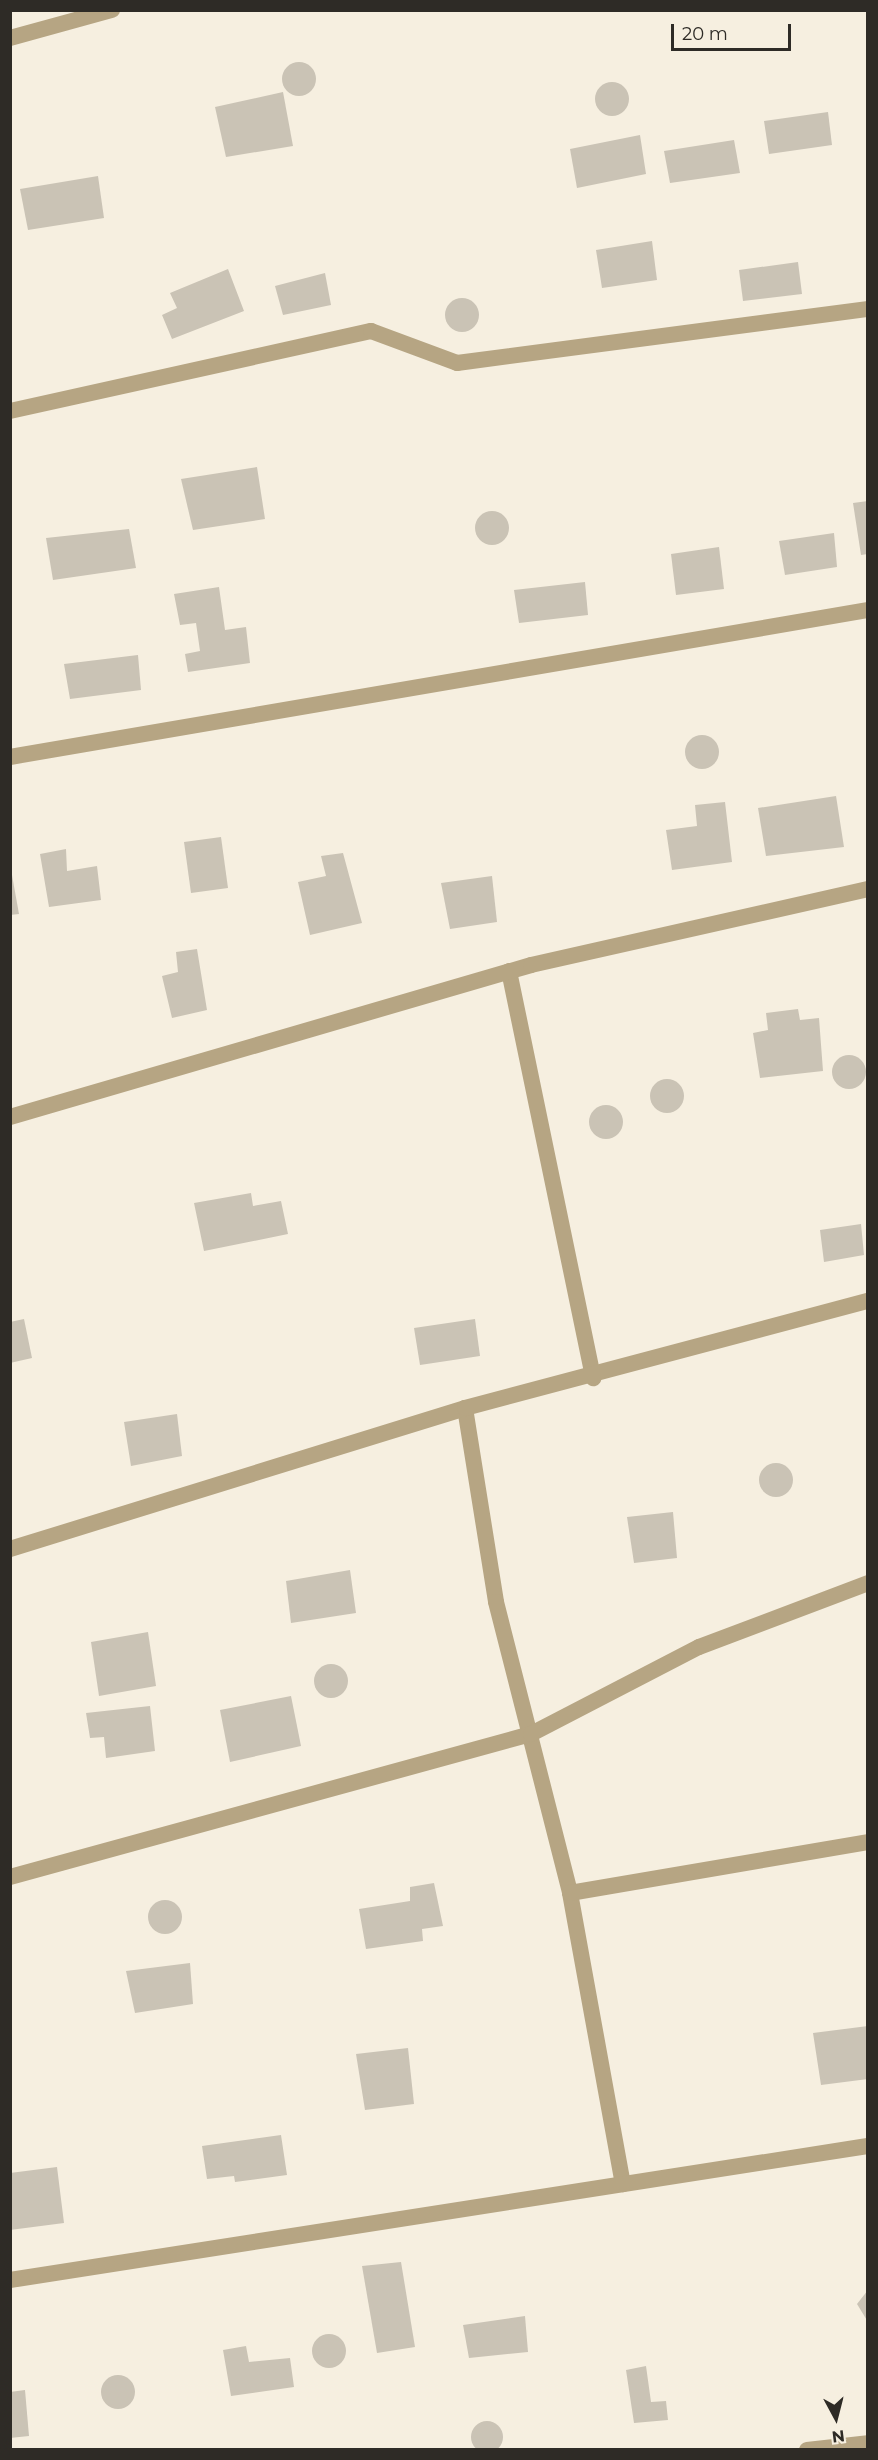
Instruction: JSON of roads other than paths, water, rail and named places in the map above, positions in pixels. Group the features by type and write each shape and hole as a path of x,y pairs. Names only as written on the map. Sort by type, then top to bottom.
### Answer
{"street":[{"path":"10,38 112,10"},
{"path":"10,411 371,331 457,363 867,309"},
{"path":"10,757 867,610"},
{"path":"10,1117 508,971 867,889"},
{"path":"508,971 593,1378"},
{"path":"10,1549 465,1408 593,1378 867,1301"},
{"path":"465,1408 496,1602 570,1893 623,2184"},
{"path":"10,1877 531,1734 699,1647 867,1583"},
{"path":"570,1893 867,1842"},
{"path":"10,2280 867,2146"},
{"path":"807,2450 867,2443"}]}
